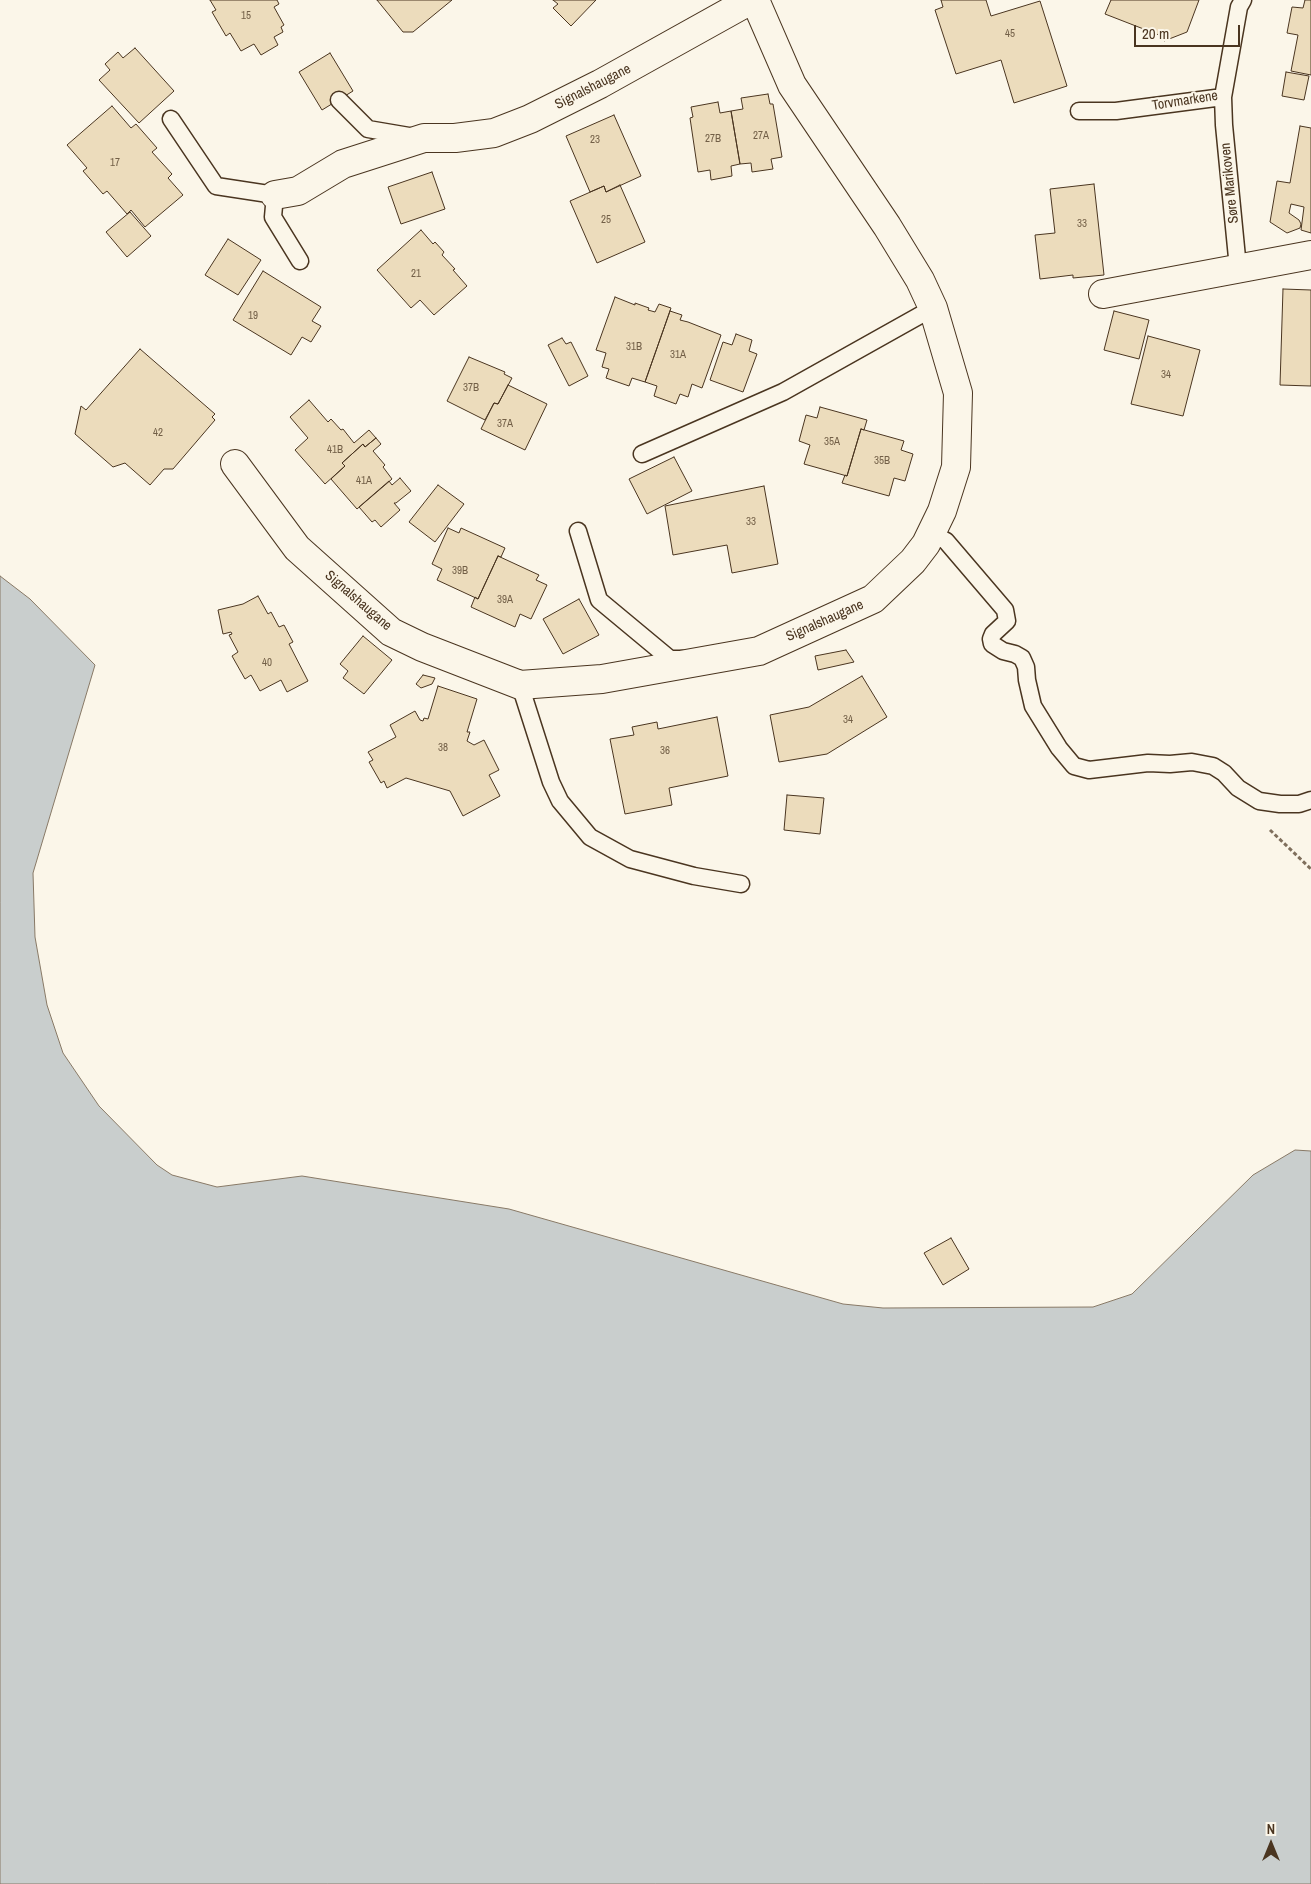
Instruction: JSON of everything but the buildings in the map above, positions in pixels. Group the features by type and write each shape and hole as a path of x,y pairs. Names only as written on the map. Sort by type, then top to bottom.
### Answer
{"street":[{"name":"Signalshaugane","path":"275,195 298,191 342,164 424,138 455,138 494,133 530,119 600,84 751,0"},
{"name":"Signalshaugane","path":"235,464 297,548 391,632 422,647 520,685 602,679 759,651 873,599 913,561 926,544 942,511 956,467 958,393 933,308 920,280 887,226 792,85 756,0"},
{"path":"1103,294 1311,255"}],"lane":[{"name":"Torvmarkene","path":"1079,111 1116,111 1223,97 1239,7 1243,0"},
{"name":"Søre Marikoven","path":"1223,97 1238,268"},
{"name":"Signalshaugane","path":"339,100 368,129 424,138"},
{"name":"Signalshaugane","path":"171,119 216,186 275,195"},
{"path":"275,195 273,217 300,261"},
{"path":"642,454 783,392 933,308"},
{"name":"Signalshaugane","path":"578,531 598,600 670,659 728,657"},
{"path":"931,534 946,541 1005,610 1007,621 993,634 992,644 1003,651 1016,654 1022,658 1026,667 1033,706 1059,748 1074,766 1089,770 1148,763 1192,762 1212,766 1224,773 1238,788 1258,801 1299,804 1311,800"},
{"path":"520,685 550,782 560,801 590,837 630,859 694,876 741,884"}],"shaded area":[{"path":"0,576 30,599 95,665 33,873 35,937 47,1005 63,1053 99,1106 157,1165 172,1175 217,1187 302,1176 509,1209 843,1304 883,1308 1093,1307 1132,1294 1253,1175 1295,1150 1311,1151 1311,1884 0,1884"}]}
